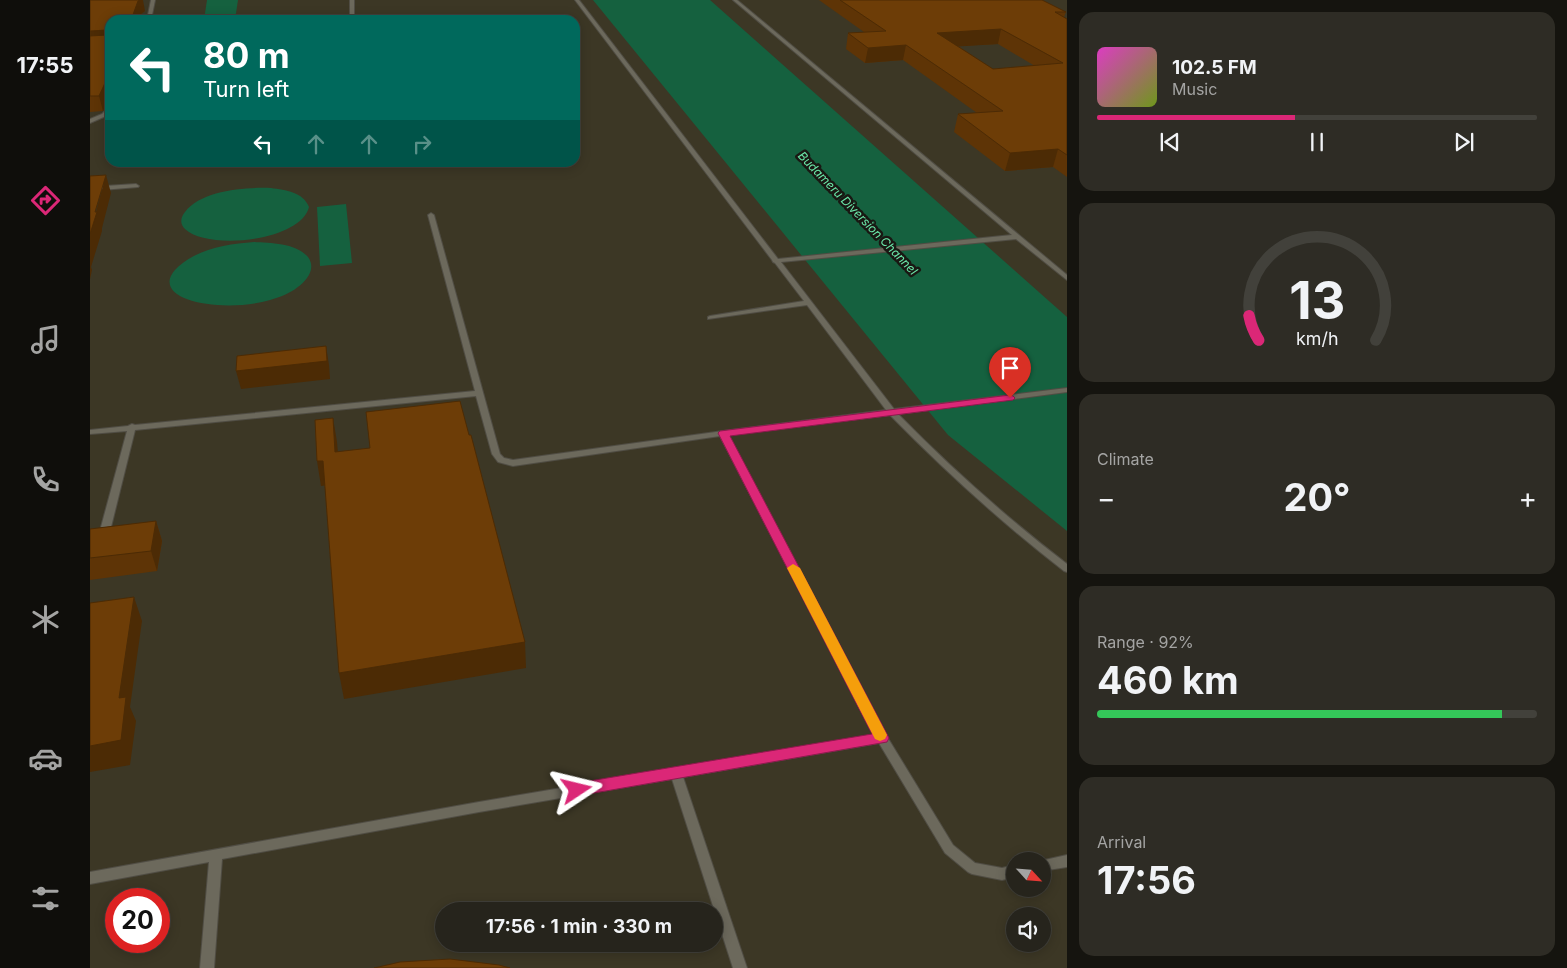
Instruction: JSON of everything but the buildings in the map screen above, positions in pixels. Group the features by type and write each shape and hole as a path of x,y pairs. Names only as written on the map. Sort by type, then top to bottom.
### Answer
{"lane":[{"path":"150,15 154,0"},
{"path":"352,0 352,15"},
{"path":"578,0 807,304 892,412 946,468 1031,542 1067,569"},
{"path":"735,0 1067,278"},
{"path":"90,121 105,114"},
{"path":"90,189 136,186"},
{"path":"431,215 496,454 501,460 513,464 724,433 892,412 914,411 1067,390"},
{"path":"775,261 1016,237"},
{"path":"710,318 807,304"},
{"path":"90,432 132,426 480,393"},
{"path":"106,527 132,426"},
{"path":"724,433 882,738 949,849 972,868 1002,874 1006,873"},
{"path":"90,878 216,854 882,738"},
{"path":"676,773 740,968"},
{"path":"207,968 216,854"},
{"path":"1051,864 1067,861"}],"shaded area":[{"path":"90,0 1067,0 1067,968 90,968"}],"water":[{"path":"207,0 238,0 236,15 205,15"},
{"name":"Budameru Diversion Channel","path":"593,0 710,0 1067,317 1067,531 948,435"},
{"path":"271,188 298,195 303,198 309,207 302,219 289,228 272,235 232,241 213,240 197,236 185,229 181,223 183,214 192,205 213,194 237,189"},
{"path":"346,204 352,263 320,266 317,207"},
{"path":"254,242 290,246 303,252 310,260 311,265 307,278 290,292 266,301 240,305 213,305 190,300 175,292 170,280 179,266 187,260 215,248"}],"slow traffic":[{"path":"793,568 880,735"}],"route":[{"path":"577,790 882,738 724,433 1010,398"}]}
